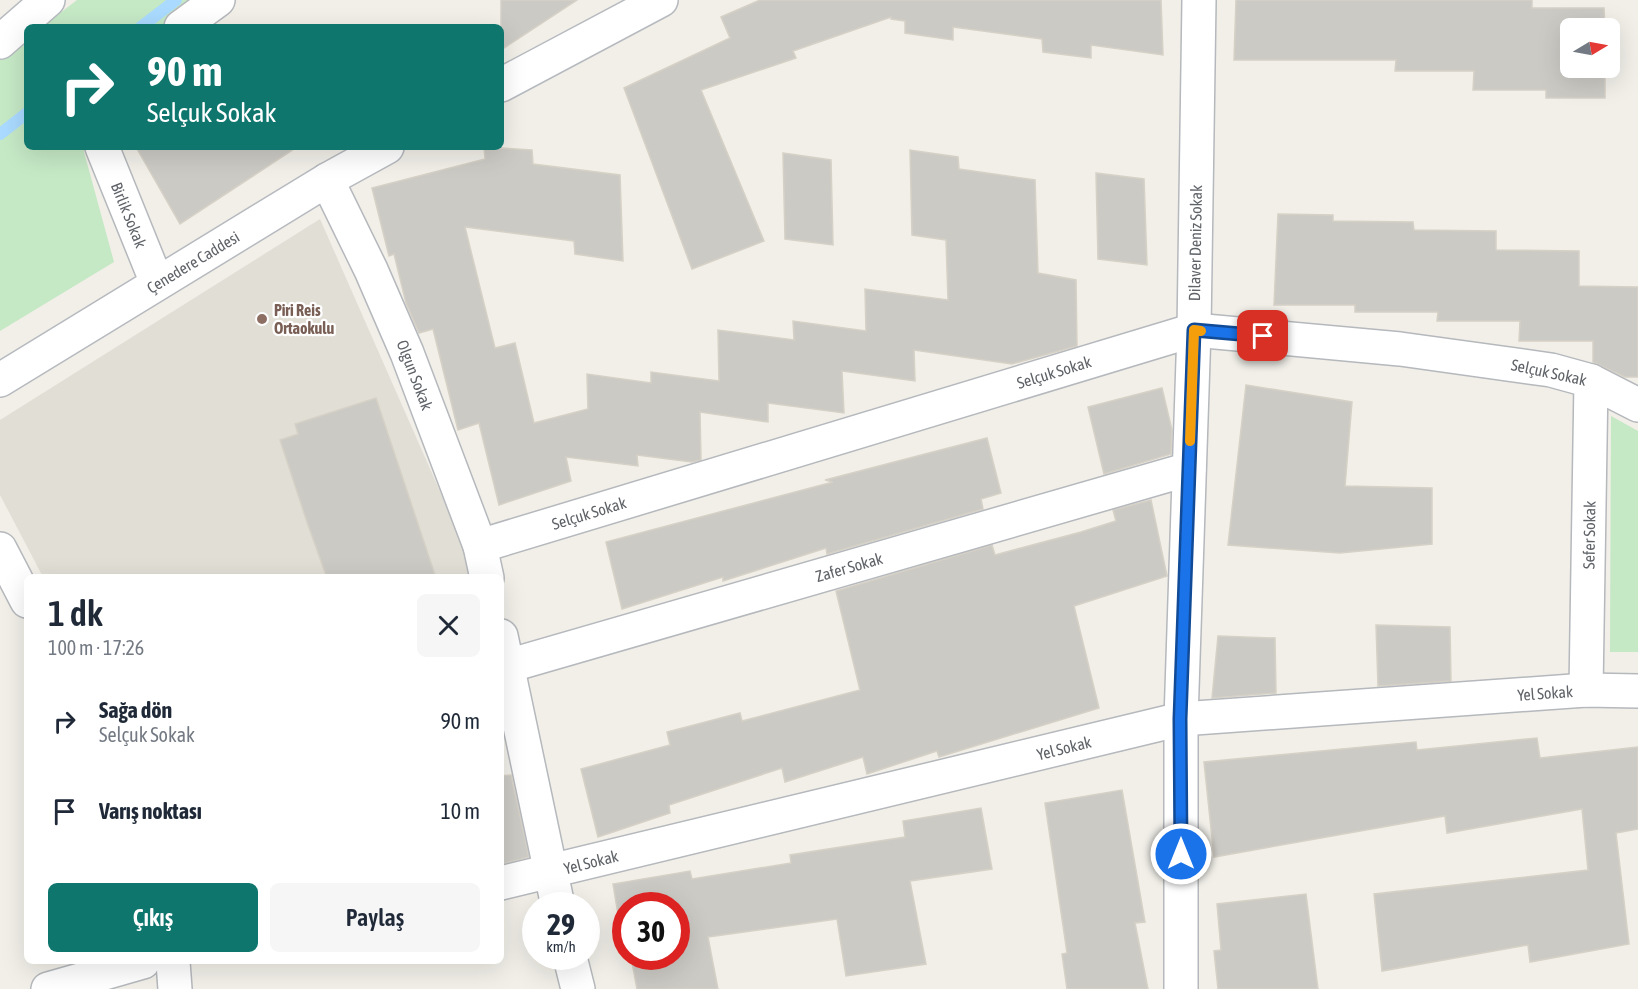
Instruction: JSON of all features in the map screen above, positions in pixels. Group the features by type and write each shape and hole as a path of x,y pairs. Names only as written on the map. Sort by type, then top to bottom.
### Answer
{"street":[{"path":"185,24 218,0"},
{"path":"504,83 661,0"},
{"name":"Dilaver Deniz Sokak","path":"1182,989 1180,719 1194,330 1199,0"},
{"path":"0,42 45,1"},
{"name":"Birlik Sokak","path":"103,150 157,284"},
{"name":"Çenedere Caddesi","path":"0,380 327,180 382,150"},
{"name":"Olgun Sokak","path":"327,180 371,270 407,353 480,546 486,574"},
{"name":"Selçuk Sokak","path":"480,546 1194,330 1412,351 1551,370 1592,381 1638,405"},
{"name":"Sefer Sokak","path":"1586,690 1592,381"},
{"name":"Zafer Sokak","path":"505,651 1189,469"},
{"path":"0,549 24,595"},
{"path":"505,651 555,892"},
{"name":"Yel Sokak","path":"504,882 1180,719 1586,690 1638,691"},
{"path":"48,989 136,964"},
{"path":"173,964 175,989"},
{"path":"573,970 578,989"}],"shaded area":[{"name":"Piri Reis Ortaokulu","path":"320,219 461,539 469,574 41,574 0,495 0,420"}],"green space":[{"path":"77,0 209,0 177,24 46,24"},
{"path":"24,41 24,150 85,150 114,262 0,331 0,60"},
{"path":"1611,416 1638,431 1638,652 1610,652"}],"building":[{"path":"501,0 577,0 504,48 504,24 501,24"},
{"path":"760,0 1161,0 1163,55 1091,45 1091,58 1043,52 1042,39 953,27 953,40 905,33 905,21 891,19 891,17 793,51 796,58 701,90 764,241 692,269 624,88 730,38 721,17"},
{"path":"1236,0 1532,0 1532,8 1604,8 1604,18 1560,18 1560,78 1605,78 1605,98 1546,98 1546,90 1473,90 1474,71 1395,71 1396,60 1234,60"},
{"path":"138,150 292,150 180,224"},
{"path":"484,150 532,150 533,164 620,175 623,261 575,254 574,241 465,227 495,348 515,343 534,423 588,409 587,374 651,383 651,372 719,381 718,330 794,340 793,321 866,331 865,289 948,300 946,240 912,235 910,150 958,157 959,169 1035,180 1038,273 1076,280 1077,346 1012,364 914,350 915,381 842,371 844,413 768,403 768,422 700,412 701,460 692,462 637,455 638,466 566,457 571,481 499,505 479,423 458,430 433,329 419,333 406,303 394,254 389,256 372,188 485,159"},
{"path":"783,153 831,160 833,245 785,239"},
{"path":"1096,173 1144,179 1147,265 1098,259"},
{"path":"1278,214 1333,215 1333,221 1413,222 1414,230 1496,231 1496,250 1579,251 1579,286 1638,287 1638,377 1625,377 1593,362 1593,341 1519,341 1520,321 1437,321 1438,312 1355,312 1355,305 1274,305"},
{"path":"1246,385 1352,402 1345,486 1432,488 1432,544 1340,553 1228,545"},
{"path":"1162,388 1172,430 1171,454 1104,474 1088,407"},
{"path":"376,398 435,574 326,574 280,440 298,434 295,424"},
{"path":"987,438 1001,493 981,499 983,509 827,554 826,548 723,581 723,577 622,609 606,542 833,482 825,480"},
{"path":"1151,500 1167,576 1074,606 1099,708 939,757 937,751 867,774 863,757 785,782 782,768 669,805 670,813 598,837 581,769 670,745 667,732 740,713 742,721 860,690 836,591 992,545 995,555 1081,532 1116,521 1113,510"},
{"path":"1376,625 1450,627 1451,681 1378,686"},
{"path":"1218,636 1275,638 1276,693 1212,698"},
{"path":"1537,738 1540,758 1638,747 1638,829 1616,833 1629,944 1530,962 1528,945 1382,971 1374,894 1588,870 1582,809 1447,833 1445,816 1214,857 1204,762 1416,742 1417,750"},
{"path":"511,775 529,857 504,863 504,776"},
{"path":"1122,790 1145,922 1135,923 1148,989 1067,989 1062,954 1067,953 1045,803"},
{"path":"981,808 992,869 910,881 926,964 846,976 837,919 708,937 718,989 637,989 633,970 690,970 690,892 614,892 613,884 690,871 692,879 791,863 790,855 905,837 903,821"},
{"path":"1306,894 1318,989 1218,989 1214,951 1221,950 1217,904"}],"waterway":[{"path":"145,24 176,0"},
{"path":"0,134 24,115"}],"slow traffic":[{"path":"1190,441 1194,330 1201,331"}],"place":[{"name":"Piri Reis Ortaokulu","path":"262,319"}],"route":[{"path":"1181,854 1180,719 1194,330 1263,336"}]}
